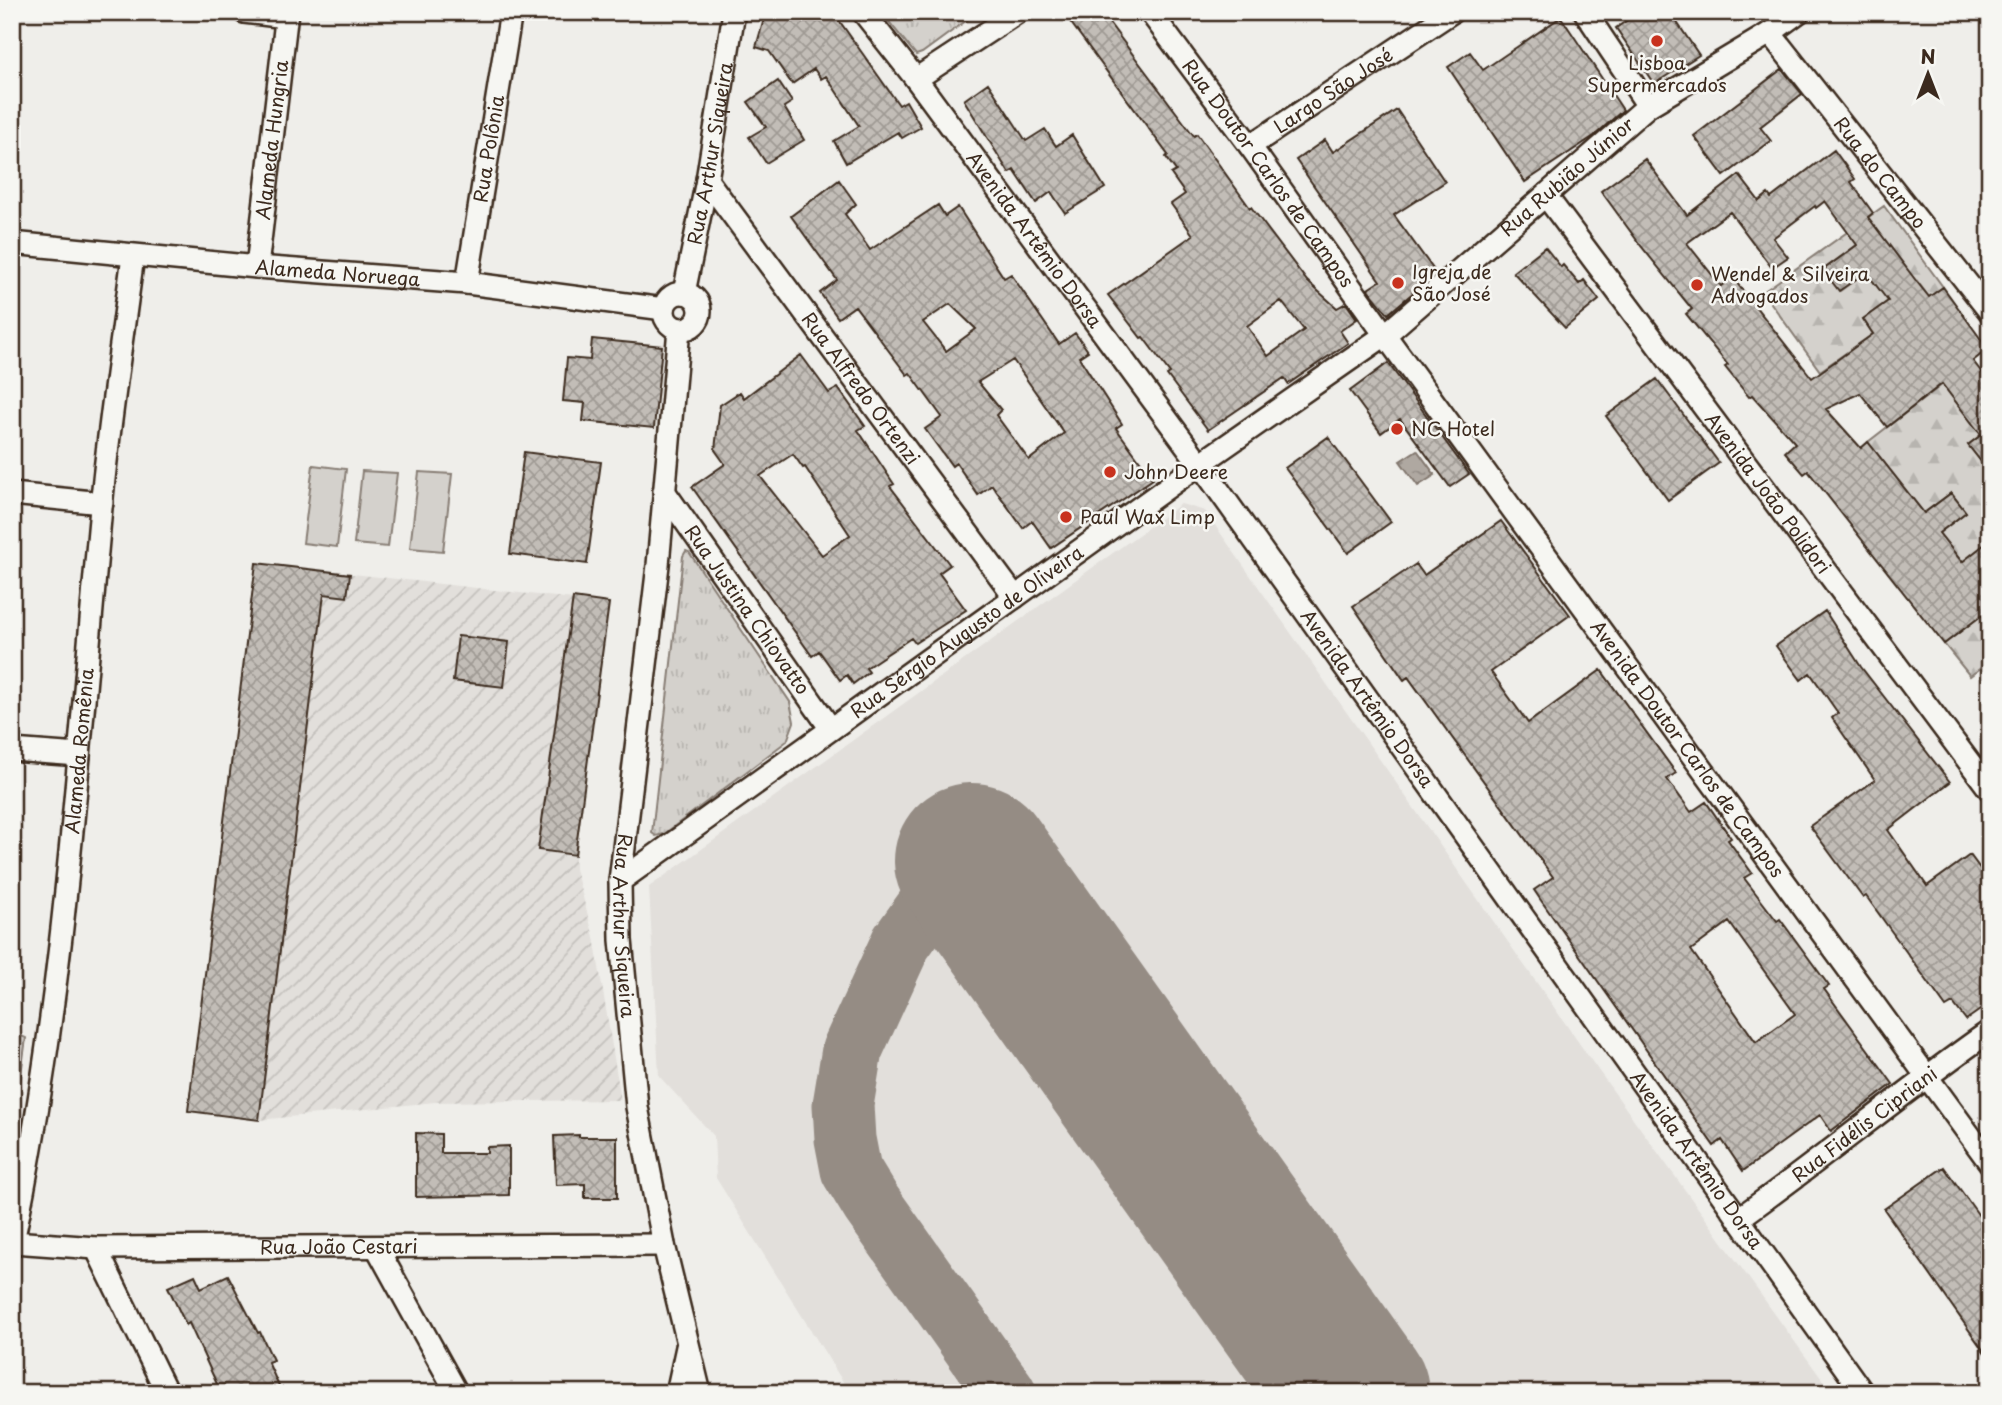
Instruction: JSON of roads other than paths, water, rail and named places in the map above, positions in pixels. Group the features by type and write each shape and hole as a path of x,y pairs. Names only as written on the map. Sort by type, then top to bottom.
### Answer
{"street":[{"path":"244,12 286,15"},
{"name":"Rua Polônia","path":"467,283 512,12"},
{"name":"Rua Arthur Siqueira","path":"684,293 707,180 734,12"},
{"name":"Avenida Artêmio Dorsa","path":"863,12 916,79 1200,464 1863,1393"},
{"path":"916,79 1018,12"},
{"name":"Rua Doutor Carlos de Campos","path":"1150,12 1385,335"},
{"name":"Largo São José","path":"1250,146 1452,12"},
{"path":"1586,12 1648,107"},
{"name":"Rua Rubião Júnior","path":"1385,335 1648,107 1770,33 1799,12"},
{"name":"Alameda Hungria","path":"257,267 286,15"},
{"name":"Rua do Campo","path":"1770,33 1990,312"},
{"name":"Rua Alfredo Ortenzi","path":"707,180 1015,597"},
{"name":"Avenida João Polidori","path":"1546,196 1990,790"},
{"name":"Alameda Noruega","path":"12,243 257,267 467,283 664,309"},
{"name":"Alameda Romênia","path":"13,1244 48,1043 79,755 102,503 133,256"},
{"path":"684,293 695,299 700,310 692,327 679,329 669,324 664,309 673,295 684,293"},
{"name":"Rua Arthur Siqueira","path":"679,329 658,565 620,881 621,940 637,1107 664,1245 700,1393"},
{"name":"Rua Sérgio Augusto de Oliveira","path":"620,881 1200,464 1385,335"},
{"name":"Avenida Doutor Carlos de Campos","path":"1385,335 1990,1163"},
{"name":"Rua Justina Chiovatto","path":"664,491 831,729"},
{"path":"12,494 102,503"},
{"path":"12,750 79,755"},
{"name":"Rua Fidélis Cipriani","path":"1738,1219 1793,1180 1927,1075 1990,1031"},
{"name":"Rua João Cestari","path":"13,1244 96,1248 664,1245"},
{"path":"96,1248 167,1393"},
{"path":"376,1248 457,1393"},
{"path":"677,1393 688,1342"}],"water":[{"path":"1417,450 1435,475 1418,486 1400,461"}],"place":[{"name":"Lisboa Supermercados","path":"1657,41"},
{"name":"Igreja de São José","path":"1398,283"},
{"name":"Wendel & Silveira Advogados","path":"1697,285"},
{"name":"NC Hotel","path":"1397,429"},
{"name":"John Deere","path":"1110,472"},
{"name":"Paul Wax Limp","path":"1066,517"}]}
